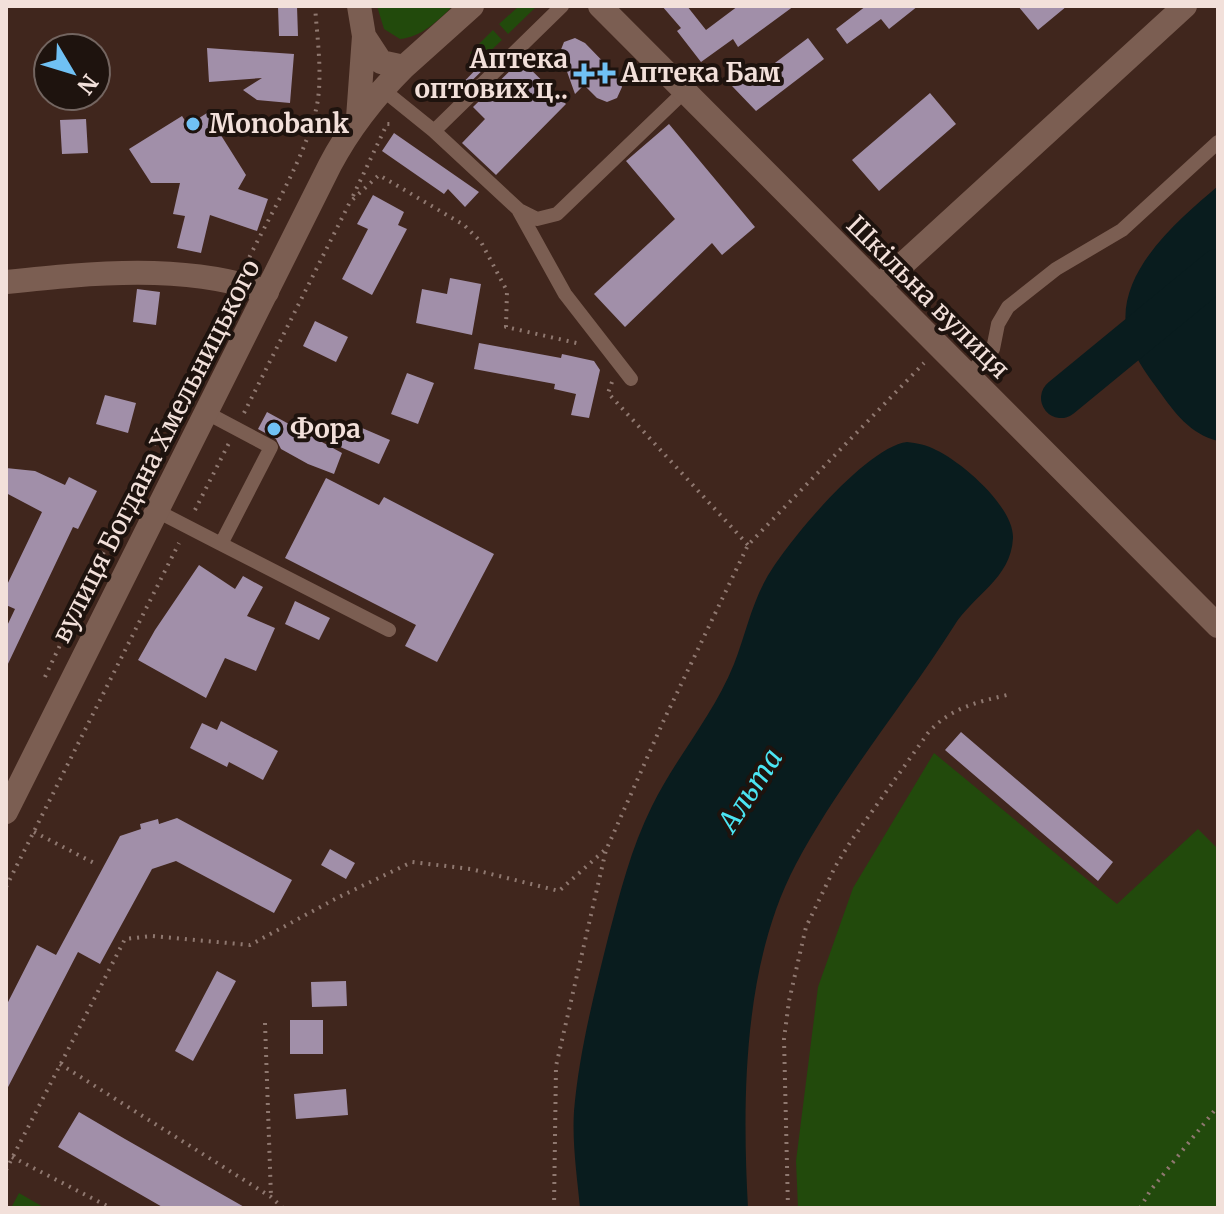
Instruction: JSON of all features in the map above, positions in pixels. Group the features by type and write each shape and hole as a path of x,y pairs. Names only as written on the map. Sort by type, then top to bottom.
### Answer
{"main road":[{"name":"вулиця Богдана Хмельницького","path":"358,118 364,36 359,6"},
{"name":"вулиця Богдана Хмельницького","path":"6,812 330,165 358,118 382,89 472,6"},
{"name":"Шкільна вулиця","path":"600,6 1218,626"},
{"path":"879,286 1185,6"},
{"path":"364,36 381,62 404,67"},
{"path":"6,282 129,273 215,278 267,292"}],"lane":[{"path":"434,131 562,6"},
{"path":"382,89 434,131 519,210 537,219 557,214 685,91"},
{"path":"967,376 993,349 998,324 1008,307 1056,269 1122,230 1218,142"},
{"path":"519,210 565,294 631,379"},
{"path":"207,413 271,447 221,544"},
{"path":"157,511 389,630"}],"path":[{"path":"43,681 157,439 300,153 314,117 319,78 315,6"},
{"path":"6,887 346,209 358,192 379,175 464,225 476,236 507,291 506,327 607,351"},
{"path":"554,1208 556,1066 607,848 663,722 748,545 939,347"},
{"path":"620,366 608,393 748,545"},
{"path":"788,1208 784,1039 789,1001 806,927 851,841 928,733 960,708 1011,694"},
{"path":"34,832 96,864"},
{"path":"6,1170 125,939 152,936 250,945 412,862 471,869 559,891 607,848"},
{"path":"265,1023 271,1197"},
{"path":"60,1064 271,1197 283,1208"},
{"path":"1140,1208 1218,1106"},
{"path":"12,1157 111,1208"}],"green space":[{"path":"377,6 453,6 422,32 400,39 384,29"},
{"path":"519,6 537,6 508,34 499,24"},
{"path":"493,30 502,40 479,62 470,53"},
{"path":"934,753 1117,904 1198,829 1218,849 1218,1208 798,1208 796,1161 818,987 853,888"},
{"path":"19,1193 45,1208 11,1208"}],"water":[{"path":"1218,186 1218,441 1191,428 1177,415 1136,356 1125,319 1128,297 1150,254 1183,217"},
{"path":"907,442 929,447 947,456 985,487 1011,526 1011,552 1006,565 962,615 832,803 796,864 778,903 765,944 750,1032 746,1122 748,1208 580,1208 574,1123 579,1067 612,921 638,838 662,788 725,683 756,600 776,563 809,521 850,478 870,460"}],"building":[{"path":"278,6 297,6 298,36 279,36"},
{"path":"662,6 687,6 706,30 738,6 794,6 738,47 733,39 701,62 677,31 681,28"},
{"path":"866,6 918,6 889,29 881,19 847,44 836,29"},
{"path":"1018,6 1067,6 1038,30"},
{"path":"575,38 585,43 618,77 622,87 617,98 607,102 597,98 584,85 575,94 560,52 564,42"},
{"path":"808,38 824,59 756,111 732,86 748,71 755,78"},
{"path":"207,48 294,54 290,103 257,100 243,90 262,78 209,82"},
{"path":"521,60 566,104 496,175 462,143 485,119 473,107"},
{"path":"484,61 488,65 459,93 456,90"},
{"path":"930,93 956,124 879,191 852,160"},
{"path":"207,113 246,175 238,189 268,199 257,231 210,215 201,253 177,248 185,216 173,214 180,183 151,183 129,149 182,116 188,125"},
{"path":"86,119 88,153 62,154 60,120"},
{"path":"669,124 755,227 722,255 712,243 625,327 594,294 675,219 626,161"},
{"path":"394,133 479,192 465,207 448,189 444,194 382,151"},
{"path":"373,195 404,212 398,225 407,229 372,295 342,279 368,229 357,224"},
{"path":"450,278 481,284 472,335 416,323 422,289 447,294"},
{"path":"137,289 160,292 156,325 133,322"},
{"path":"315,321 348,337 336,362 303,346"},
{"path":"479,343 594,361 600,370 589,418 571,415 576,394 554,389 555,384 474,369"},
{"path":"407,373 434,383 418,424 391,414"},
{"path":"105,395 136,403 128,433 96,424"},
{"path":"267,412 342,453 334,474 281,449 276,439 258,429"},
{"path":"348,422 390,440 379,464 338,446"},
{"path":"6,468 35,471 65,485 69,477 97,491 78,529 73,527 6,668 6,628 15,609 6,605 6,587 42,512 6,493"},
{"path":"326,478 379,505 384,497 494,554 437,662 405,646 416,625 285,558"},
{"path":"199,565 235,589 243,576 263,587 247,616 275,628 256,671 225,658 206,698 138,660"},
{"path":"295,601 330,618 319,640 285,624"},
{"path":"221,721 278,751 263,780 229,762 227,767 190,748 202,723 217,730"},
{"path":"961,732 1113,862 1098,881 945,750"},
{"path":"177,818 292,880 274,913 176,861 152,869 100,964 78,952 6,1091 6,1006 37,945 56,955 120,836 141,829 140,824 158,819 159,824"},
{"path":"330,849 355,863 346,879 321,865"},
{"path":"217,971 236,981 193,1061 175,1051"},
{"path":"346,981 347,1006 312,1007 311,982"},
{"path":"290,1020 323,1020 323,1054 290,1054"},
{"path":"346,1089 348,1115 296,1119 294,1094"},
{"path":"79,1112 246,1208 164,1208 58,1147"}],"waterway":[{"name":"Альта","path":"1061,398 1218,269"}],"place":[{"name":"Аптека Бам","path":"605,73"},
{"name":"Аптека оптових ц‥","path":"584,74"},
{"name":"Monobank","path":"193,124"},
{"name":"Фора","path":"274,429"}]}
